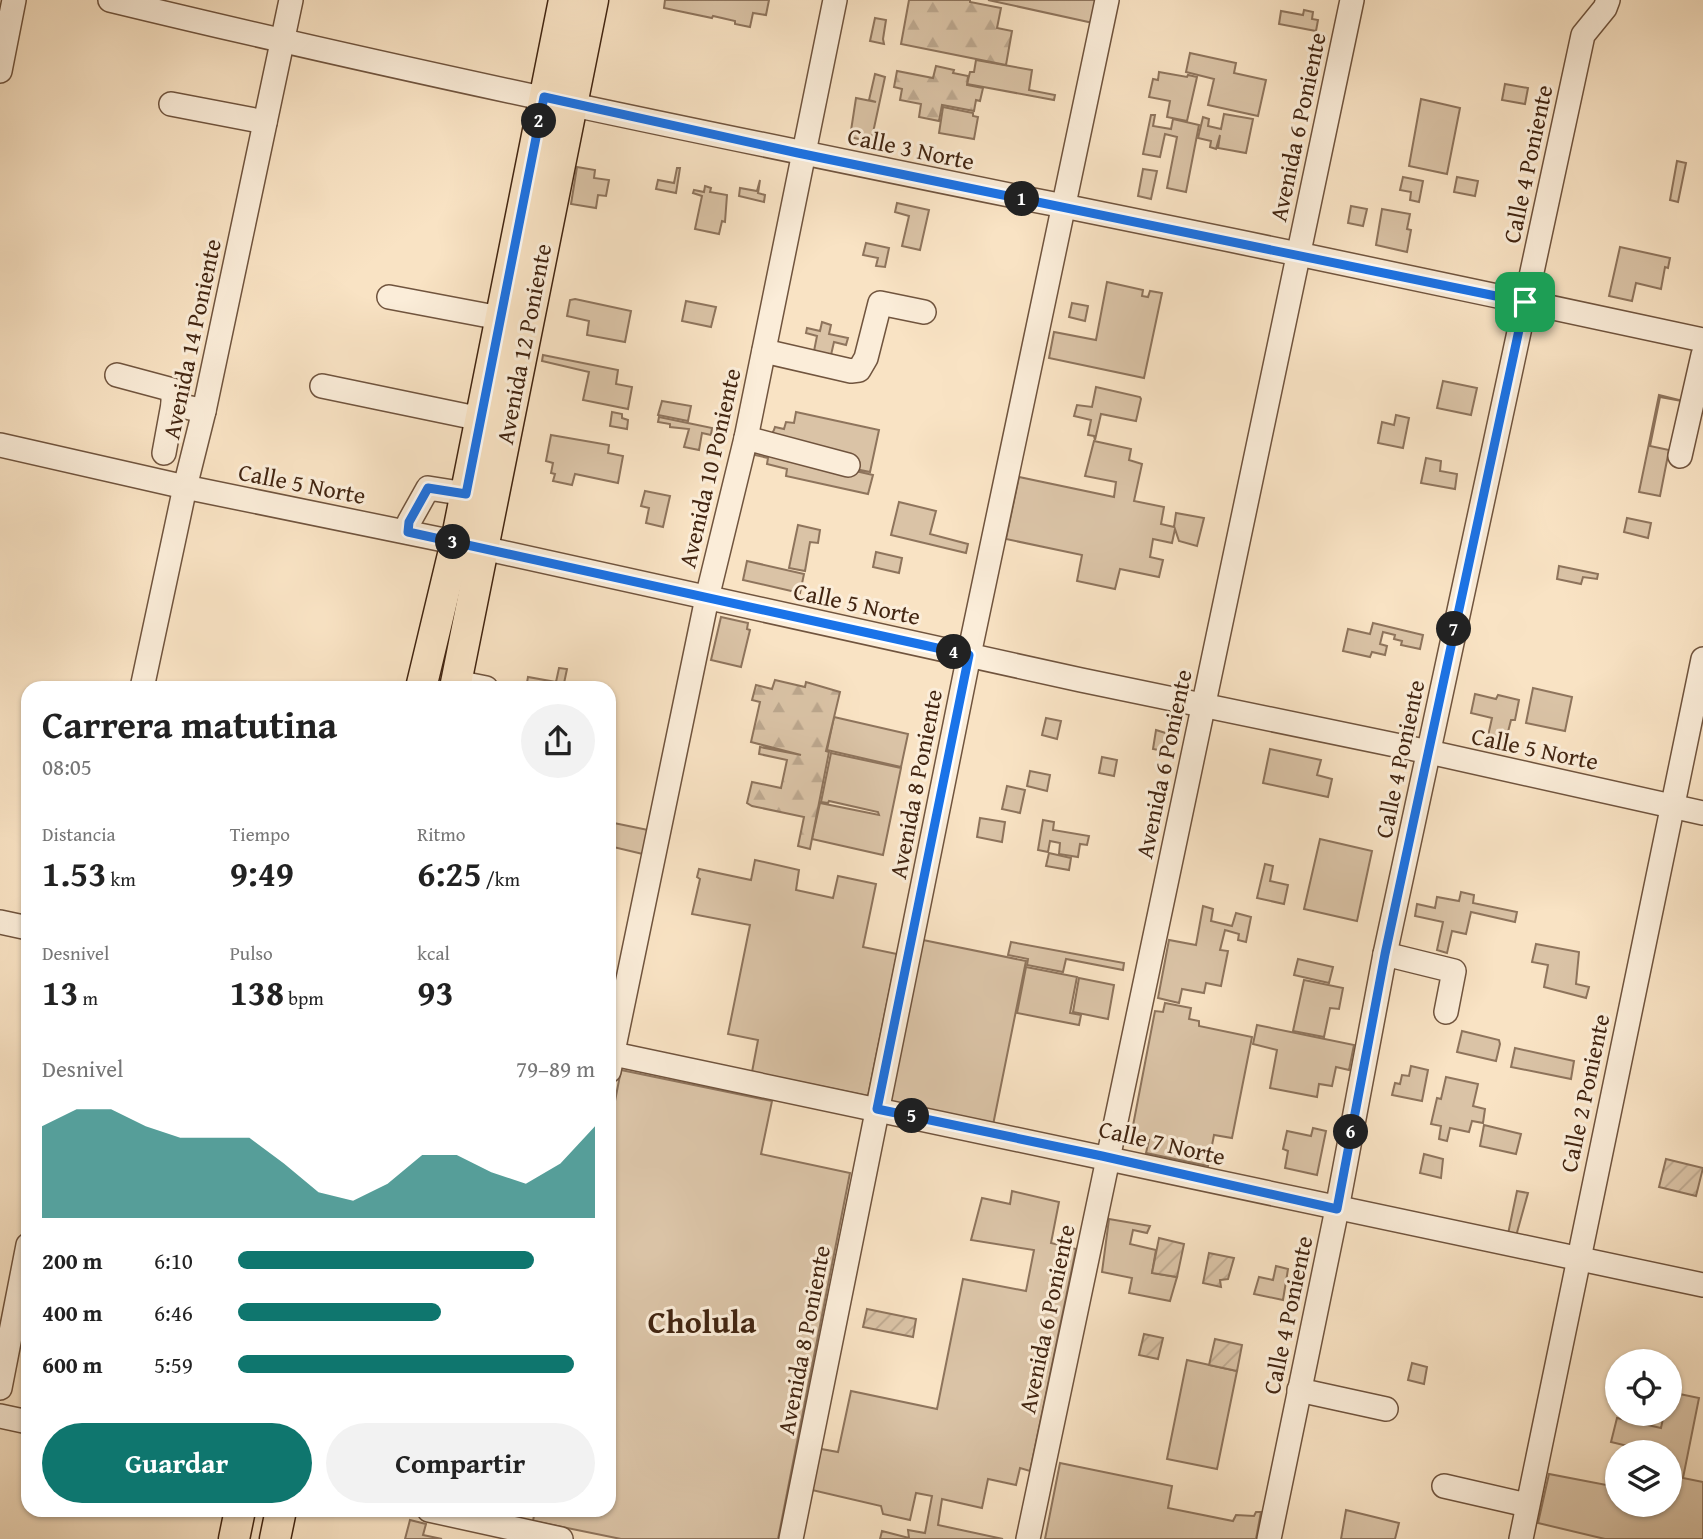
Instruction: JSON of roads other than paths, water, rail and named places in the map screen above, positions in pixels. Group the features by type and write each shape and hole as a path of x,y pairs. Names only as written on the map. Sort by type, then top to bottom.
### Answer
{"main road":[{"name":"Avenida 12 Poniente","path":"456,681 470,545 558,101 564,0"},
{"name":"Avenida 12 Poniente","path":"423,681 470,545 466,494 500,318 558,101 593,0"},
{"path":"234,1539 239,1517"},
{"path":"275,1539 280,1517"}],"street":[{"path":"0,71 14,0"},
{"name":"Calle 3 Norte","path":"110,0 282,41 805,154 1703,340"},
{"name":"Avenida 14 Poniente","path":"143,681 291,0"},
{"name":"Avenida 10 Poniente","path":"616,1031 708,598 746,438 835,0"},
{"name":"Avenida 8 Poniente","path":"791,1539 969,655 1107,0"},
{"name":"Avenida 6 Poniente","path":"1028,1539 1352,0"},
{"name":"Calle 4 Poniente","path":"1269,1539 1337,1209 1385,954 1583,35 1605,8 1608,0"},
{"path":"171,104 265,122"},
{"path":"389,298 500,318"},
{"path":"764,351 851,371 859,370 866,358 880,303 924,312"},
{"path":"1680,456 1703,355"},
{"path":"117,375 173,390 164,453"},
{"path":"322,386 481,419"},
{"path":"173,404 204,411"},
{"path":"746,438 848,465"},
{"name":"Calle 5 Norte","path":"0,445 1703,813"},
{"path":"408,532 409,522 428,488 466,494"},
{"name":"Calle 2 Poniente","path":"1521,1539 1703,659"},
{"path":"0,922 21,926"},
{"path":"1385,954 1454,971 1447,1012"},
{"name":"Calle 7 Norte","path":"616,1060 877,1109 1703,1285"},
{"path":"0,1388 21,1281"},
{"path":"1299,1390 1386,1409"},
{"path":"0,1416 21,1420"},
{"path":"1444,1486 1527,1505"},
{"path":"468,1517 518,1526 561,1539"}],"district":[{"name":"Cholula","path":"702,1322"}]}
